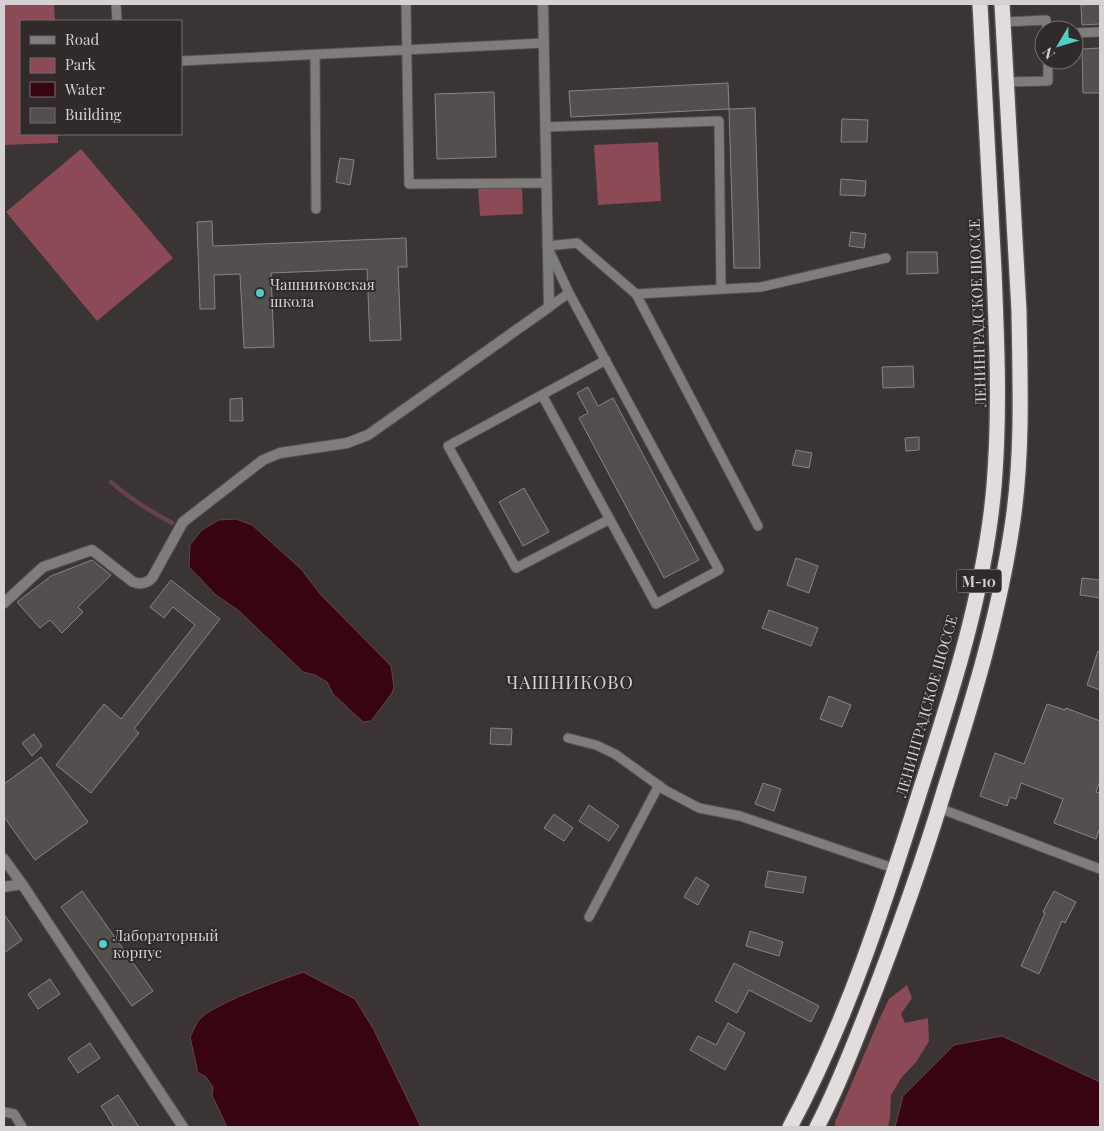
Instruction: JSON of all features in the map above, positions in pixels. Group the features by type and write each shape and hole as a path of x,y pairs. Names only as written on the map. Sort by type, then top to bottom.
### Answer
{"highway":[{"name":"ЛЕНИНГРАДСКОЕ ШОССЕ","path":"790,1127 814,1079 839,1021 896,869 960,658 987,542 993,496 997,429 998,356 980,4"},
{"name":"М-10","path":"817,1127 839,1080 886,962 916,879 995,618 1009,548 1017,491 1020,398 1019,311 1002,4"}],"street":[{"path":"4,603 43,567 92,550 132,582 138,584 148,582 183,522 263,460 280,453 347,443 368,434 549,307 543,4"},
{"path":"4,859 183,1127"},
{"path":"4,887 22,884"}],"lane":[{"path":"116,4 116,20"},
{"path":"406,4 409,184 546,183"},
{"path":"1003,22 1034,21"},
{"path":"1084,33 1100,32"},
{"path":"182,61 544,43"},
{"path":"315,54 316,209"},
{"path":"1006,82 1048,80 1048,70"},
{"path":"546,127 719,121 721,289"},
{"path":"542,395 656,604 719,570 569,293 548,246 577,244 636,294 758,526"},
{"path":"636,294 761,288 886,258"},
{"path":"549,307 569,293"},
{"path":"606,360 448,446 516,568 610,519"},
{"path":"568,738 596,745 615,754 683,801 699,808 740,816 896,869"},
{"path":"589,918 659,785"},
{"path":"939,808 1100,869"},
{"path":"4,1112 14,1114 22,1127"}],"green space":[{"path":"4,4 54,4 55,20 20,20 20,135 58,135 58,143 4,145"},
{"path":"658,142 661,201 598,205 594,145"},
{"path":"81,149 173,258 97,321 6,212"},
{"path":"522,186 523,214 480,216 478,188"},
{"path":"907,985 912,998 901,1014 905,1023 928,1018 929,1041 917,1061 902,1077 891,1095 888,1127 835,1127 835,1122 889,999"}],"water":[{"path":"236,519 252,525 301,569 321,595 391,666 394,687 392,693 371,721 363,722 333,694 327,682 315,675 303,672 238,610 216,595 189,567 190,545 202,530 219,520"},
{"path":"303,972 355,999 374,1030 421,1127 227,1127 212,1095 213,1087 205,1076 198,1073 190,1037 195,1026 206,1014 232,1000"},
{"path":"1002,1036 1100,1082 1100,1127 895,1127 903,1096 954,1045"}],"building":[{"path":"1100,4 1100,24 1084,25 1081,5"},
{"path":"1100,48 1100,93 1083,93 1084,49"},
{"path":"728,83 729,109 571,117 569,91"},
{"path":"494,92 496,157 437,159 435,94"},
{"path":"755,108 760,268 734,268 729,109"},
{"path":"842,119 868,120 867,142 841,142"},
{"path":"340,158 354,160 350,185 336,182"},
{"path":"841,179 866,181 865,196 840,195"},
{"path":"212,221 213,246 406,238 407,267 398,267 401,340 370,341 367,269 271,273 274,347 244,348 240,274 214,275 215,309 200,309 197,222"},
{"path":"851,232 866,234 864,248 849,246"},
{"path":"907,252 937,252 938,273 907,274"},
{"path":"913,366 914,387 883,388 882,367"},
{"path":"588,387 598,406 613,398 699,560 664,578 579,418 588,413 577,393"},
{"path":"242,398 243,421 230,421 230,399"},
{"path":"919,437 919,450 906,451 905,438"},
{"path":"796,450 812,453 809,468 792,465"},
{"path":"524,488 549,532 523,546 499,502"},
{"path":"796,558 818,566 809,593 787,585"},
{"path":"92,560 111,575 78,607 83,612 62,633 50,620 40,628 17,602 51,576"},
{"path":"1082,578 1100,580 1100,598 1080,595"},
{"path":"171,580 220,619 134,729 139,733 91,793 56,765 104,704 121,719 195,625 173,607 164,618 150,607"},
{"path":"769,610 818,628 811,646 762,628"},
{"path":"1098,651 1100,652 1100,690 1087,685"},
{"path":"829,696 851,705 842,727 820,719"},
{"path":"1047,704 1065,710 1066,708 1100,721 1100,781 1096,792 1100,793 1100,827 1096,839 1054,823 1063,799 1021,783 1016,799 1010,797 1007,806 980,796 995,753 1024,764"},
{"path":"491,728 512,729 511,745 490,744"},
{"path":"34,734 42,746 32,756 22,743"},
{"path":"41,757 88,822 35,860 4,817 4,784"},
{"path":"763,783 781,789 774,811 755,804"},
{"path":"589,805 619,826 609,841 579,821"},
{"path":"554,814 573,828 564,841 544,828"},
{"path":"768,871 806,877 803,893 765,887"},
{"path":"696,877 709,885 698,905 684,897"},
{"name":"Лабораторный корпус","path":"82,891 153,991 132,1006 61,907"},
{"path":"1054,891 1076,902 1065,923 1062,921 1039,974 1021,966 1045,913 1043,912"},
{"path":"4,914 22,940 4,953"},
{"path":"750,931 783,942 779,956 746,946"},
{"path":"734,963 819,1006 811,1022 749,990 737,1013 715,1001"},
{"path":"50,979 60,994 38,1009 28,994"},
{"path":"728,1023 745,1033 725,1070 690,1050 698,1036 716,1045"},
{"path":"90,1043 100,1058 78,1073 68,1058"},
{"path":"118,1095 139,1127 114,1127 101,1106"}],"waterway":[{"path":"111,482 125,494 172,523"}],"place":[{"name":"Чашниковская школа","path":"260,293"},
{"name":"Лабораторный корпус","path":"103,944"}],"district":[{"name":"ЧАШНИКОВО","path":"570,682"}]}
